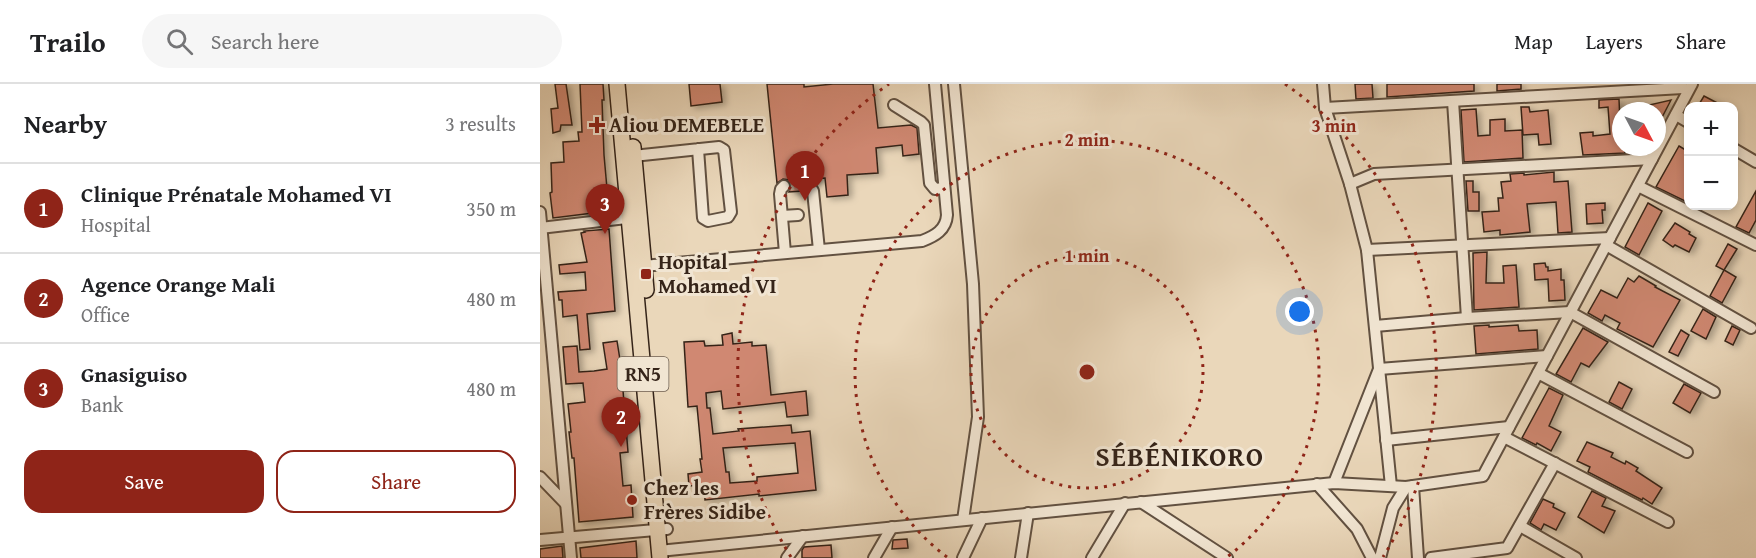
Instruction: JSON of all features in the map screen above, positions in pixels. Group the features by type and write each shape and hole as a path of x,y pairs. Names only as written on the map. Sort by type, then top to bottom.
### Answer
{"highway":[{"name":"RN5","path":"616,84 634,218 664,554"},
{"name":"RN5","path":"627,84 633,156 634,218 643,266 662,530"}],"street":[{"path":"643,266 922,241 931,237 943,229 946,222 935,84"},
{"path":"954,84 973,284 978,417 963,520"},
{"path":"1323,84 1325,108 1350,184 1367,250 1391,486"},
{"path":"664,554 803,536 1317,484 1409,486 1483,476 1676,115 1685,87 1325,108"},
{"path":"1453,100 1467,318"},
{"path":"894,105 924,125 930,183 935,189 944,188"},
{"path":"1676,115 1684,120"},
{"path":"633,156 698,149 719,147 724,150 731,212 728,217 708,221 703,218 698,149"},
{"path":"1738,151 1756,162"},
{"path":"1350,184 1374,174 1652,159"},
{"path":"805,184 813,191 819,250"},
{"path":"784,186 780,194 784,253"},
{"path":"1638,186 1756,244"},
{"path":"540,212 571,558"},
{"path":"782,216 798,215"},
{"path":"541,228 634,218"},
{"path":"1367,250 1608,241 1751,328"},
{"path":"1375,326 1570,312 1714,392"},
{"path":"540,322 549,313"},
{"path":"1379,369 1547,356"},
{"path":"1334,483 1379,369"},
{"path":"1538,373 1687,452"},
{"path":"1386,440 1506,432 1555,463 1668,522"},
{"path":"1431,558 1507,548 1555,463"},
{"path":"540,477 566,504"},
{"path":"1317,484 1357,529 1372,558"},
{"path":"1380,558 1393,508 1409,486"},
{"path":"1409,486 1418,558"},
{"path":"1142,502 1227,558"},
{"path":"1098,556 1125,503"},
{"path":"1021,558 1028,513"},
{"path":"963,558 982,518"},
{"path":"1520,526 1576,558"},
{"path":"874,558 892,527"},
{"path":"540,540 662,530"},
{"path":"787,558 803,536"}],"building":[{"path":"555,84 566,84 572,125 561,125 560,131 553,133 551,109 558,108"},
{"path":"580,84 603,84 604,155 609,211 553,218 550,193 552,192 551,163 564,162 563,142 579,141 578,132 582,132"},
{"path":"689,84 720,84 722,102 691,106"},
{"path":"767,84 804,84 804,87 873,84 878,128 911,125 917,128 919,154 903,156 902,145 876,148 878,173 847,175 848,195 827,197 825,178 805,177 798,182 802,191 789,192 791,187 789,180 783,179 777,183"},
{"path":"1355,84 1372,84 1373,98 1356,99"},
{"path":"1387,84 1474,84 1474,91 1387,97"},
{"path":"1497,84 1521,84 1521,89 1497,91"},
{"path":"1704,96 1715,102 1700,102"},
{"path":"1619,99 1619,102 1612,102 1612,154 1583,155 1580,133 1593,132 1593,136 1610,134 1608,107 1599,108 1599,100"},
{"path":"1671,100 1666,110 1666,102 1662,102"},
{"path":"1521,107 1529,107 1530,112 1548,110 1551,144 1539,145 1538,134 1523,135"},
{"path":"1476,109 1478,136 1490,135 1490,120 1505,119 1505,131 1522,130 1523,158 1464,162 1461,110"},
{"path":"1679,146 1684,149 1684,201 1656,187"},
{"path":"1554,172 1554,182 1568,181 1572,232 1558,233 1556,202 1527,204 1530,232 1500,235 1500,230 1484,232 1482,212 1499,211 1498,198 1503,198 1501,182 1511,181 1510,174"},
{"path":"1466,181 1473,181 1473,192 1479,192 1479,211 1468,211"},
{"path":"1756,191 1756,220 1749,233 1736,227"},
{"path":"1605,203 1605,210 1602,210 1603,223 1587,224 1586,204"},
{"path":"1648,203 1662,211 1639,255 1625,247"},
{"path":"1675,223 1696,238 1689,252 1675,245 1673,247 1663,240"},
{"path":"609,229 615,311 587,314 590,349 580,350 577,315 563,317 562,300 559,300 558,292 586,290 585,272 560,274 559,265 587,262 581,233"},
{"path":"1728,244 1737,249 1724,270 1716,266"},
{"path":"1487,252 1486,283 1504,283 1503,266 1516,265 1519,307 1474,310 1473,253"},
{"path":"1545,263 1548,271 1561,269 1565,300 1549,301 1548,279 1535,280 1534,264"},
{"path":"1724,270 1736,277 1722,303 1710,296"},
{"path":"1639,276 1680,300 1653,347 1617,329 1620,323 1605,315 1602,321 1588,313 1601,290 1617,298 1628,278 1634,282"},
{"path":"1703,309 1716,317 1706,339 1691,331"},
{"path":"1489,325 1489,327 1518,325 1519,331 1537,330 1538,349 1476,354 1474,326"},
{"path":"1732,326 1740,330 1733,345 1725,341"},
{"path":"1583,328 1608,342 1589,367 1581,363 1571,382 1556,374"},
{"path":"1681,330 1689,335 1678,356 1669,352"},
{"path":"732,333 733,344 752,342 752,346 766,345 771,395 806,391 808,415 787,417 785,402 723,409 721,391 706,393 713,434 739,431 738,429 791,425 792,433 810,431 816,490 705,500 704,485 689,486 688,474 702,472 700,459 702,459 697,406 688,407 684,342 704,341 705,346 723,345 722,335","holes":["795,443 798,473 757,477 757,481 730,483 723,448"]},
{"path":"617,341 628,452 620,453 623,486 631,485 633,517 579,522 568,404 585,402 583,383 566,384 563,347 577,346 579,372 594,371 607,369 603,343"},
{"path":"1619,382 1632,389 1622,409 1609,402"},
{"path":"1684,384 1701,393 1690,413 1673,403"},
{"path":"1549,388 1563,395 1549,426 1561,432 1551,451 1522,438"},
{"path":"1587,442 1613,453 1611,457 1625,464 1626,461 1638,468 1636,471 1662,488 1652,504 1588,472 1590,467 1577,461"},
{"path":"1592,491 1606,498 1602,506 1615,511 1604,533 1578,517"},
{"path":"1543,499 1565,513 1556,530 1544,524 1541,530 1530,523"},
{"path":"907,539 908,548 892,549 893,540"},
{"path":"636,541 637,558 581,558 580,548"},
{"path":"831,545 832,558 802,558 804,547"},
{"path":"562,546 563,558 540,558 540,549"}],"tunnel":[{"path":"784,186 805,184"}],"place":[{"name":"Aliou DEMEBELE","path":"597,125"},
{"name":"Clinique Prénatale Mohamed VI","path":"805,201"},
{"name":"Gnasiguiso","path":"605,234"},
{"name":"Hopital Mohamed VI","path":"646,274"},
{"name":"Agence Orange Mali","path":"621,447"},
{"name":"Chez les Frères Sidibe","path":"632,500"}],"district":[{"name":"SÉBÉNIKORO","path":"1180,457"}]}
